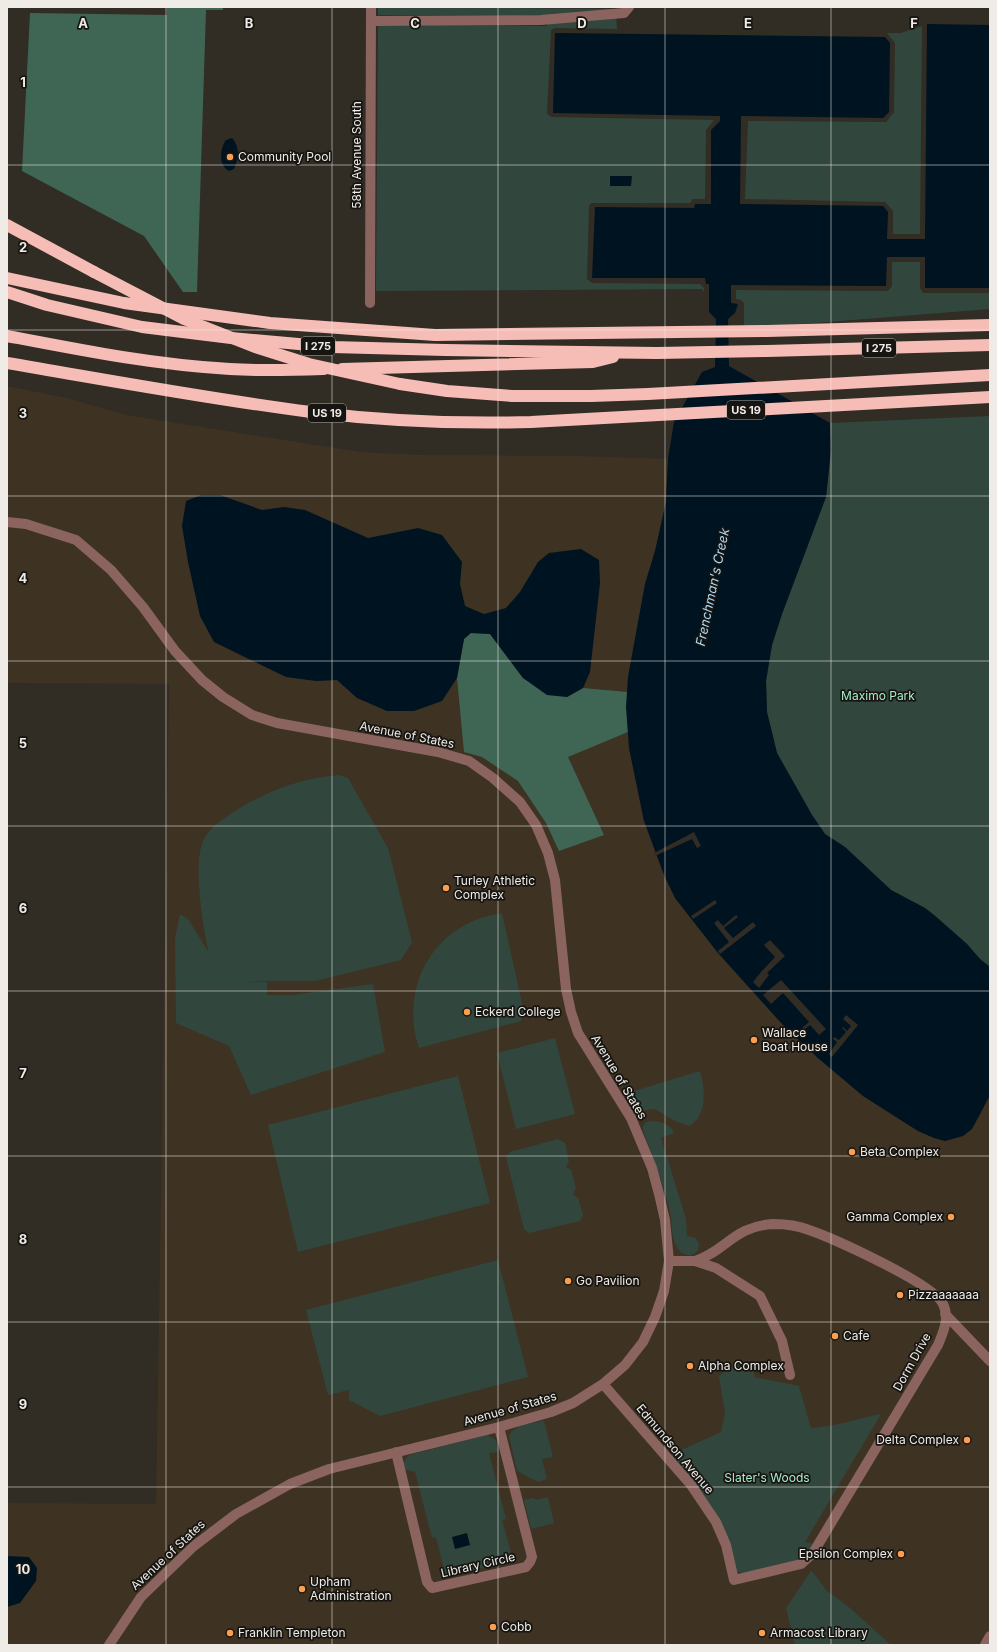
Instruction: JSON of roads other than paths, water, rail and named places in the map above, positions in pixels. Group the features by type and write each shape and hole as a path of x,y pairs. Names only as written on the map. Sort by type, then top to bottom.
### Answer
{"highway":[{"name":"I 275","path":"7,225 184,318 255,347 309,364 400,384 447,391 512,396 648,394 990,375"},
{"path":"7,278 124,303 270,323 435,335 767,332 990,324"},
{"name":"I 275","path":"7,292 47,305 142,327 231,338 340,347 657,353 767,352 990,345"},
{"path":"7,336 157,362 229,369 287,370 593,362 634,353"},
{"name":"US 19","path":"7,363 236,402 312,412 364,417 478,423 531,422 842,404 990,398"}],"street":[{"name":"58th Avenue South","path":"370,303 371,7"},
{"path":"371,21 541,20 624,13 629,7"},
{"name":"Avenue of States","path":"7,522 26,524 76,540 112,570 143,607 175,651 202,680 222,697 252,715 277,723 438,752 469,761 493,778 520,802 536,825 548,853 555,880 566,989 571,1012 578,1033 631,1118 652,1168 665,1220 669,1261 664,1291 655,1317 643,1342 625,1365 603,1384 573,1403 551,1412 499,1427 329,1470 290,1484 226,1520 194,1546 141,1597 110,1645"},
{"path":"669,1261 695,1261 706,1258 738,1233 752,1227 774,1224 807,1229 838,1241 928,1288 943,1304 945,1314 990,1361"},
{"path":"695,1261 716,1268 760,1296 782,1341 790,1375"},
{"name":"Dorm Drive","path":"734,1580 801,1564 813,1553 938,1345 945,1330 945,1314"},
{"name":"Edmundson Avenue","path":"603,1384 691,1485 716,1522 726,1545 734,1580"},
{"name":"Library Circle","path":"396,1452 427,1582 432,1588 526,1567 532,1557 499,1427"},
{"path":"985,1645 990,1636"}],"water":[{"name":"Frenchman's Creek","path":"927,24 990,25 990,288 925,288 925,257 887,257 886,286 731,285 731,303 738,304 735,313 728,319 729,366 830,423 831,450 826,497 782,614 772,645 766,681 767,712 777,753 812,815 825,834 845,847 891,890 925,908 934,915 967,944 980,959 990,967 990,1095 972,1129 963,1136 945,1141 918,1131 863,1096 818,1058 783,1025 718,953 675,898 664,875 644,821 629,748 626,707 628,677 645,584 655,551 666,502 668,459 674,422 702,372 715,367 716,319 709,312 709,284 706,284 705,278 592,278 595,207 694,208 695,204 711,204 711,130 720,121 720,116 553,113 555,33 885,37 890,43 889,112 883,118 741,116 740,204 883,206 888,212 887,239 925,239"},
{"name":"Community Pool","path":"232,138 235,141 238,157 234,169 229,171 225,169 223,165 221,152 226,140"},
{"path":"610,176 632,176 631,186 610,186"},
{"path":"201,495 220,495 262,510 284,507 305,510 368,538 418,528 442,535 462,562 460,584 465,606 484,614 506,608 520,592 538,562 549,553 581,549 599,560 600,583 590,672 583,688 567,697 547,695 523,678 490,634 471,633 464,639 457,678 442,701 414,711 387,711 357,698 337,680 316,681 286,677 214,642 200,616 182,526 186,501"},
{"path":"467,1533 470,1545 455,1549 452,1537"},
{"path":"7,1556 29,1557 37,1568 36,1581 20,1603 7,1607"}],"place":[{"name":"Community Pool","path":"230,157"},
{"name":"Turley Athletic Complex","path":"446,888"},
{"name":"Eckerd College","path":"467,1012"},
{"name":"Wallace Boat House","path":"754,1040"},
{"name":"Beta Complex","path":"852,1152"},
{"name":"Gamma Complex","path":"951,1217"},
{"name":"Go Pavilion","path":"568,1281"},
{"name":"Pizzaaaaaaa","path":"900,1295"},
{"name":"Cafe","path":"835,1336"},
{"name":"Alpha Complex","path":"690,1366"},
{"name":"Delta Complex","path":"967,1440"},
{"name":"Epsilon Complex","path":"901,1554"},
{"name":"Upham Administration","path":"302,1589"},
{"name":"Cobb","path":"493,1627"},
{"name":"Franklin Templeton","path":"230,1633"},
{"name":"Armacost Library","path":"762,1633"}],"park label":[{"name":"Maximo Park","path":"878,696"},
{"name":"Slater's Woods","path":"767,1478"}]}
